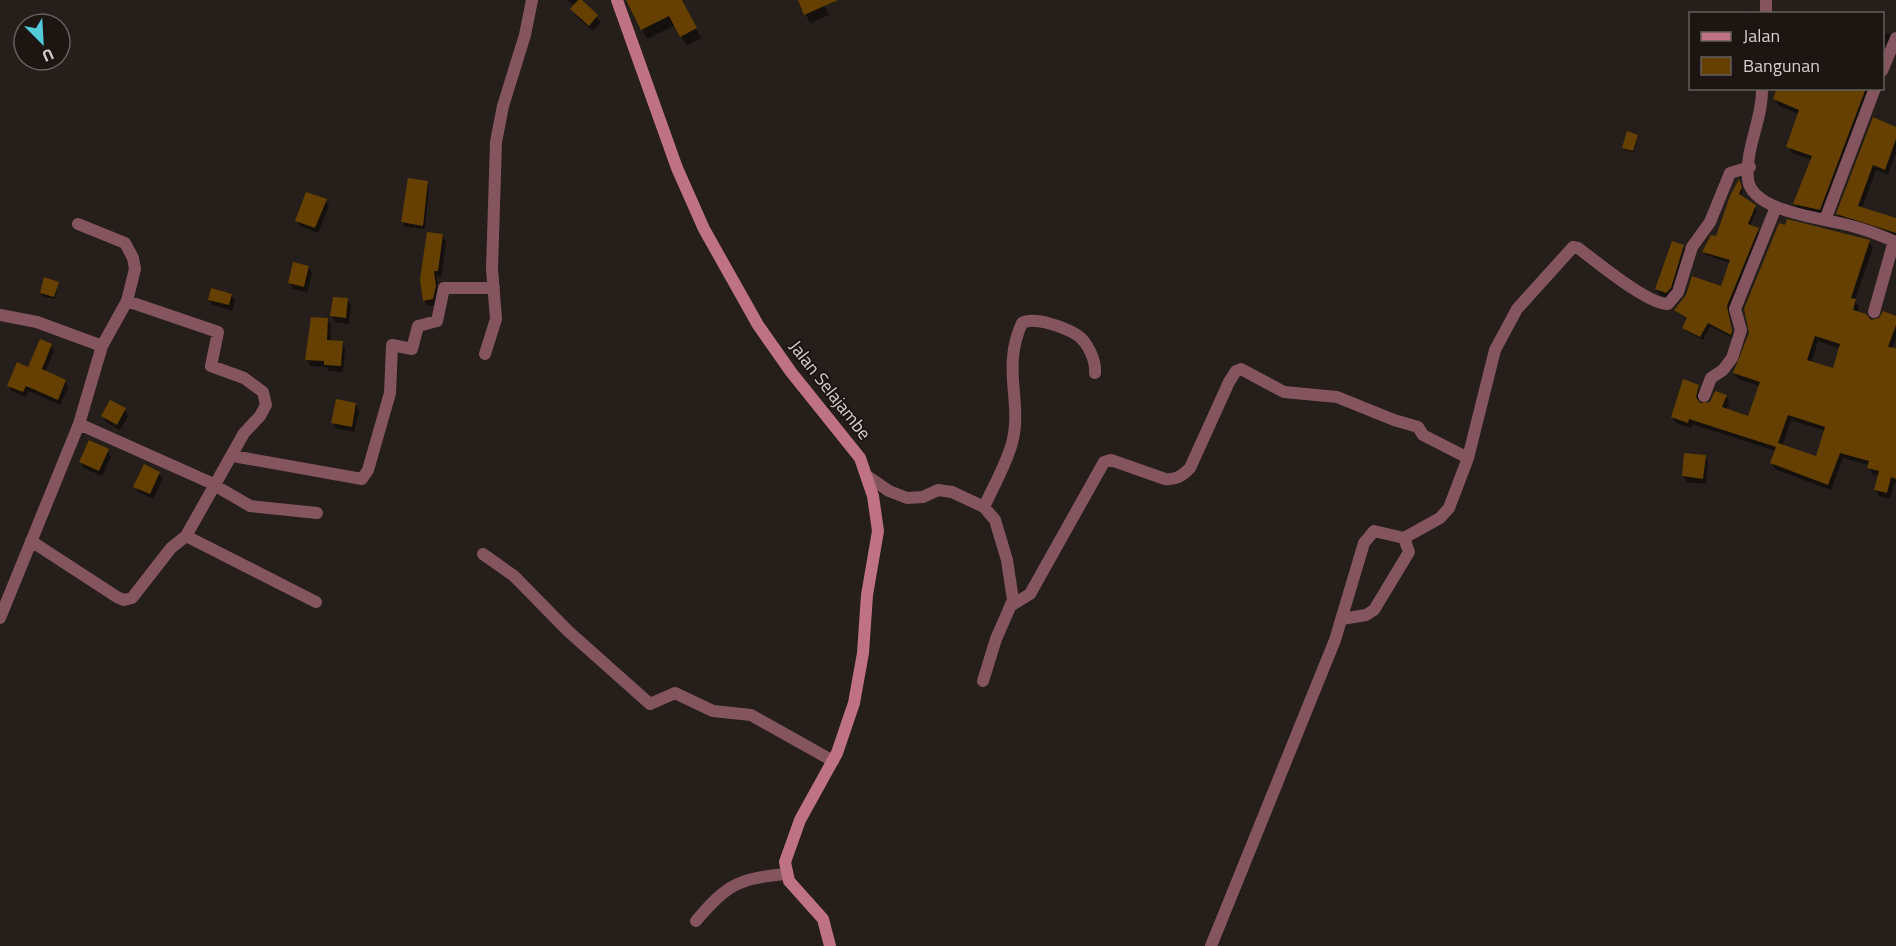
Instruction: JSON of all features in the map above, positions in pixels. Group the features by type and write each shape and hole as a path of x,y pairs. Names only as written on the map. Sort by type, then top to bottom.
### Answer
{"street":[{"path":"485,354 496,319 492,269 496,142 502,106 525,35 532,0"},
{"name":"Jalan Selajambe","path":"617,0 682,181 705,229 754,320 791,372 849,441 860,458 867,476 878,522 877,545 867,595 855,703 833,760 798,826 786,855 785,874"},
{"path":"1884,66 1896,38"},
{"path":"1762,90 1760,118 1753,138 1748,179 1751,188 1776,207 1845,224 1895,241 1874,312"},
{"path":"1825,220 1874,90"},
{"path":"1211,946 1342,619 1364,543 1370,534 1378,531 1404,538 1440,518 1449,508 1468,458 1495,350 1517,309 1573,247 1578,248 1640,292 1663,304 1668,304 1678,292 1692,247 1710,222 1730,173 1750,167"},
{"path":"1704,396 1711,378 1723,370 1732,358 1741,330 1735,309 1776,207"},
{"path":"0,618 79,424 102,345 126,301 135,269 130,250 125,243 78,224"},
{"path":"233,456 362,479 368,470 390,393 392,345 412,348 418,326 437,321 444,288 494,288"},
{"path":"31,542 124,600 139,592 171,548 186,536 244,433 264,410 266,398 263,392 244,378 211,366 218,332 126,301"},
{"path":"0,315 37,322 102,345"},
{"path":"984,507 1012,442 1010,369 1022,322 1027,320 1039,322 1079,336 1093,359 1095,373"},
{"path":"983,681 996,639 1012,605 1030,594 1104,462 1111,460 1165,479 1174,480 1184,475 1190,468 1236,371 1241,369 1284,392 1337,397 1418,427 1423,435 1468,458"},
{"path":"79,424 215,486 250,506 317,513"},
{"path":"867,476 889,491 907,498 923,497 943,490 984,507 995,520 1000,533 1012,605"},
{"path":"186,536 316,602"},
{"path":"1342,619 1366,615 1374,610 1409,552 1404,538"},
{"path":"483,554 514,576 568,631 650,704 675,693 713,711 751,715 833,760"},
{"path":"696,921 718,896 737,883 785,874 823,918 830,946"}],"building":[{"path":"578,0 582,0 598,15 589,26 570,9"},
{"path":"626,0 682,0 697,28 680,37 669,16 641,30"},
{"path":"798,0 838,0 804,15"},
{"path":"1776,90 1865,90 1820,210 1793,204 1812,156 1786,147 1799,110 1773,99"},
{"path":"1873,117 1896,127 1896,139 1885,170 1873,165 1858,206 1896,218 1896,233 1836,214"},
{"path":"1627,131 1638,135 1633,151 1622,148"},
{"path":"408,178 428,181 423,226 401,222"},
{"path":"1739,179 1742,187 1739,194 1756,205 1748,224 1759,228 1727,306 1731,335 1708,323 1700,337 1682,328 1687,318 1674,310 1686,295 1692,276 1721,286 1730,260 1702,252 1711,235 1716,236 1730,196"},
{"path":"306,192 327,199 315,228 295,221"},
{"path":"1787,219 1870,240 1851,298 1856,299 1853,310 1866,314 1871,320 1879,318 1883,311 1896,316 1896,325 1888,347 1896,348 1896,479 1891,477 1887,493 1874,490 1879,471 1867,468 1869,461 1840,453 1828,485 1770,463 1776,447 1689,419 1688,423 1671,417 1683,379 1699,385 1696,397 1700,403 1710,402 1715,391 1727,395 1722,407 1748,416 1760,382 1733,373 1749,333 1744,309 1779,223 1785,225","holes":["1815,336 1840,344 1833,368 1807,360","1788,415 1825,427 1816,456 1778,443"]},
{"path":"427,232 443,234 438,271 434,271 436,286 433,299 423,301 420,279"},
{"path":"1672,241 1684,245 1671,288 1666,293 1655,289"},
{"path":"293,262 309,266 304,287 288,283"},
{"path":"44,277 59,282 54,297 40,293"},
{"path":"211,288 232,294 229,305 208,300"},
{"path":"333,297 348,298 346,318 330,316"},
{"path":"311,317 328,318 327,340 343,341 341,366 324,365 324,361 305,360"},
{"path":"40,339 52,344 42,369 66,380 58,400 26,386 23,392 7,386 17,362 28,367"},
{"path":"336,399 356,403 352,427 331,423"},
{"path":"110,400 126,408 117,425 101,416"},
{"path":"89,440 109,449 99,471 79,462"},
{"path":"1684,453 1706,455 1703,479 1682,476"},
{"path":"144,464 160,472 150,494 133,487"}]}
